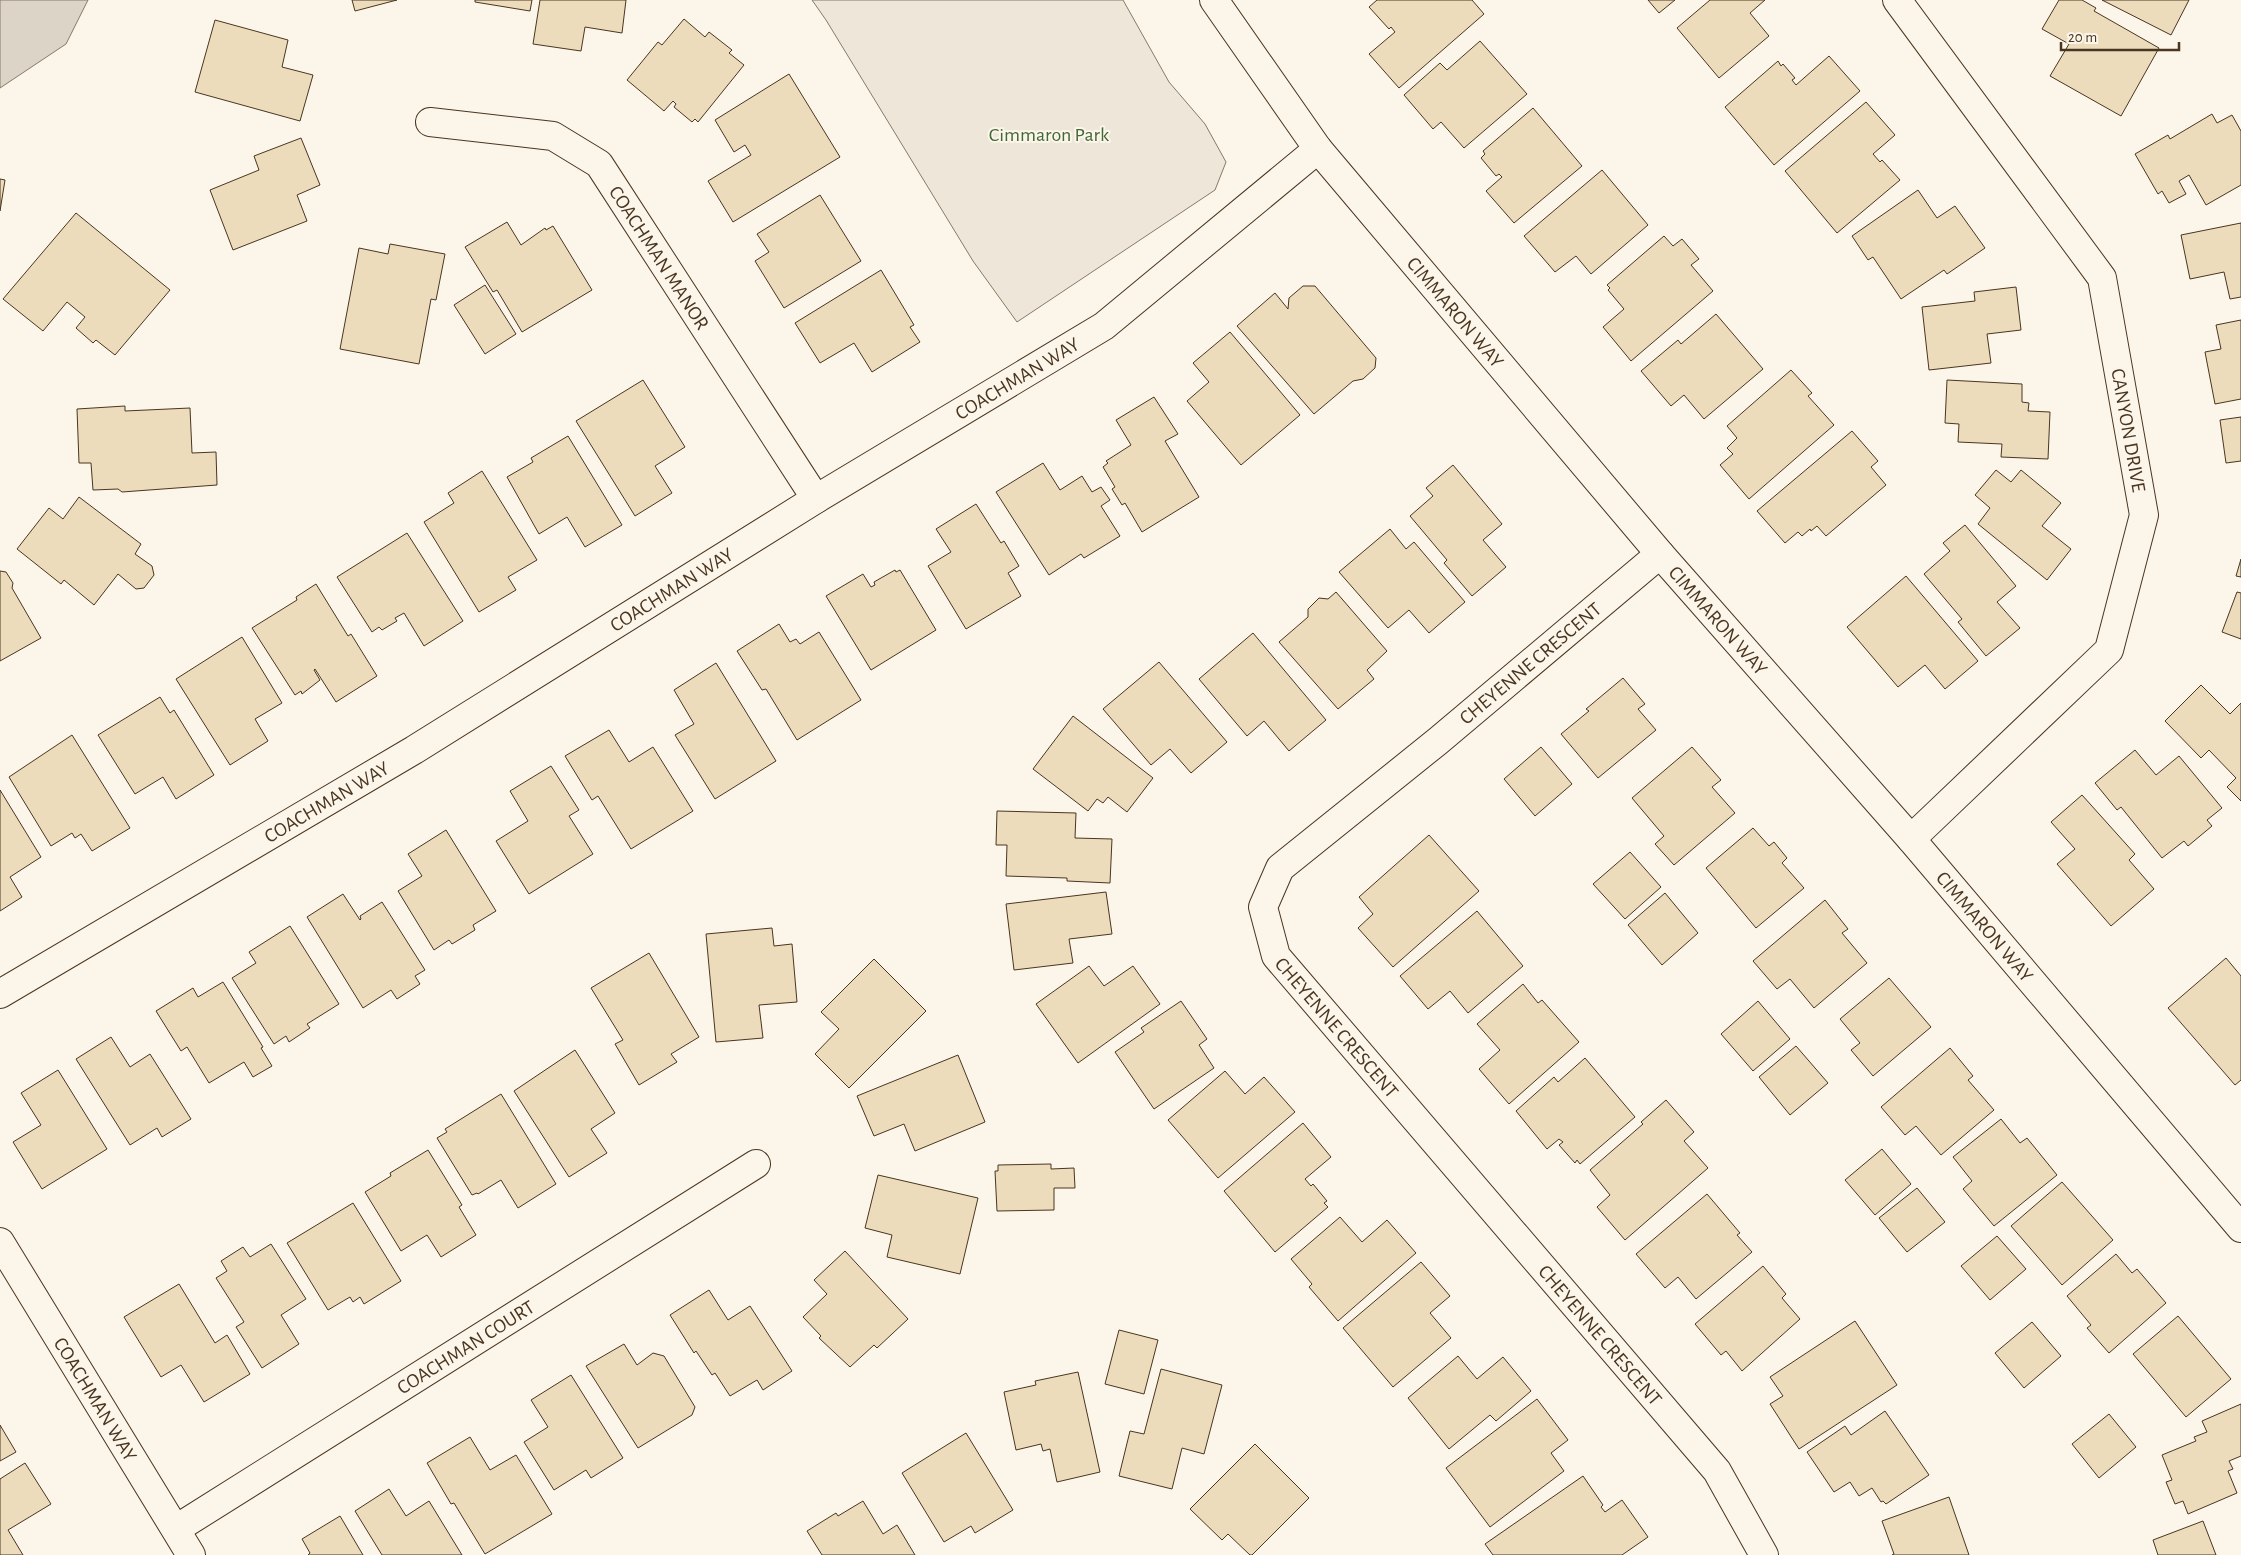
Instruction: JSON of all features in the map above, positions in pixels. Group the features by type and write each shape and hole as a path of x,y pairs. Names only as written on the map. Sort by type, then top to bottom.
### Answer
{"street":[{"name":"CIMMARON WAY","path":"1214,0 1318,148 1660,554 2236,1211"},
{"name":"CANYON DRIVE","path":"1897,0 2102,278 2144,515 2109,650 1911,839"},
{"name":"COACHMAN MANOR","path":"430,122 553,136 599,164 816,499"},
{"name":"COACHMAN WAY","path":"0,994 414,750 816,499 1104,326 1318,148"},
{"name":"CHEYENNE CRESCENT","path":"1660,554 1438,741 1280,868 1263,907 1276,956 1717,1471 1764,1555"},
{"name":"COACHMAN COURT","path":"176,1529 756,1164"},
{"name":"COACHMAN WAY","path":"0,1242 191,1555"}],"green space":[{"name":"Cimmaron Park","path":"812,0 1123,0 1169,82 1205,124 1226,162 1215,190 1017,322 973,261"}],"shaded area":[{"path":"0,0 88,0 66,44 0,88"}],"building":[{"path":"352,0 397,0 355,11"},
{"path":"475,0 532,0 530,11 475,2"},
{"path":"540,0 626,0 622,33 585,27 581,51 533,44"},
{"path":"1377,0 1472,0 1484,14 1399,88 1369,54 1395,32 1391,27 1389,29 1369,7"},
{"path":"1648,0 1675,0 1659,13"},
{"path":"1710,0 1765,0 1750,13 1769,36 1719,78 1677,28"},
{"path":"2059,0 2082,0 2096,8 2094,11 2159,48 2121,116 2050,76 2069,44 2042,29"},
{"path":"2102,0 2189,0 2171,35"},
{"path":"684,19 705,37 709,32 732,50 729,53 744,65 698,122 695,119 692,122 674,107 676,104 673,101 664,111 627,80 658,42 662,45"},
{"path":"215,20 288,40 282,67 313,75 300,121 195,92"},
{"path":"1480,41 1527,94 1464,148 1441,122 1433,129 1404,95 1440,63 1447,70"},
{"path":"1829,56 1860,91 1774,165 1725,107 1778,61 1795,78 1792,80 1796,85"},
{"path":"789,74 840,157 733,222 708,181 751,155 745,145 734,152 715,120"},
{"path":"1866,102 1895,135 1873,154 1880,162 1882,160 1900,180 1837,233 1785,171"},
{"path":"1533,108 1582,166 1514,223 1486,191 1502,177 1499,174 1496,176 1481,158 1485,154 1483,151"},
{"path":"2212,114 2217,123 2232,115 2241,131 2241,185 2206,205 2189,175 2179,181 2186,194 2169,203 2162,191 2158,194 2135,154 2168,135 2170,139"},
{"path":"301,138 320,185 297,195 307,221 233,250 210,190 259,170 254,156"},
{"path":"1602,170 1648,225 1591,274 1576,256 1555,272 1524,236"},
{"path":"0,179 5,180 0,211"},
{"path":"1918,190 1937,218 1955,206 1985,248 1947,274 1944,270 1901,299 1873,257 1868,260 1852,236"},
{"path":"820,195 861,261 784,308 755,261 769,252 757,234"},
{"path":"76,213 170,290 115,355 96,340 93,343 76,328 85,317 67,302 43,331 3,299"},
{"path":"507,222 521,245 545,228 546,230 553,226 592,290 522,332 497,290 493,292 465,247"},
{"path":"2241,223 2241,297 2230,299 2224,272 2190,279 2181,235"},
{"path":"1664,236 1673,246 1682,239 1699,259 1691,265 1713,291 1631,361 1603,327 1624,309 1608,290 1610,288 1607,285"},
{"path":"390,244 445,254 436,300 431,299 419,364 340,349 359,248 388,254"},
{"path":"881,270 914,325 910,327 920,342 872,372 854,343 820,363 795,323"},
{"path":"485,285 516,334 485,354 454,305"},
{"path":"1303,286 1315,286 1376,358 1375,368 1363,379 1353,381 1314,414 1237,326 1275,293 1288,309 1289,298"},
{"path":"2016,287 2021,330 1987,334 1991,363 1929,370 1922,307 1975,301 1974,292"},
{"path":"1716,314 1763,369 1704,419 1684,395 1671,406 1641,371 1678,340 1681,344"},
{"path":"2241,320 2241,399 2215,404 2205,352 2221,349 2216,325"},
{"path":"1230,332 1300,415 1241,465 1187,401 1209,382 1193,363"},
{"path":"1791,370 1812,393 1808,396 1834,425 1749,499 1720,465 1733,454 1727,448 1737,438 1727,426"},
{"path":"643,380 685,447 655,466 672,493 635,516 576,421"},
{"path":"1947,380 2022,384 2022,402 2029,403 2028,411 2050,412 2048,459 2001,457 2002,444 1958,442 1959,424 1945,423"},
{"path":"1154,397 1178,434 1165,441 1199,497 1142,532 1125,503 1122,505 1112,489 1115,487 1103,467 1108,463 1106,461 1131,445 1116,420"},
{"path":"125,406 125,411 190,408 192,453 216,452 217,485 122,492 118,489 93,490 91,463 79,463 77,409"},
{"path":"2241,417 2241,461 2226,463 2220,420"},
{"path":"1852,431 1878,461 1871,467 1886,485 1826,536 1817,526 1802,536 1798,532 1785,543 1757,511"},
{"path":"568,436 622,525 585,547 567,517 539,534 507,477 533,462 531,458"},
{"path":"1043,463 1060,490 1082,476 1092,492 1101,487 1110,500 1101,506 1120,536 1084,558 1081,554 1049,575 996,492"},
{"path":"1453,465 1502,524 1483,540 1506,567 1472,596 1444,563 1447,560 1410,516 1433,496 1426,488"},
{"path":"1996,470 2011,482 2021,470 2061,503 2042,526 2071,549 2047,580 1978,524 1990,508 1975,495"},
{"path":"482,471 537,560 508,577 516,590 479,612 424,522 454,503 448,493"},
{"path":"79,497 141,544 135,554 152,566 154,575 144,588 136,589 118,574 94,605 64,580 61,584 17,549 49,508 63,519"},
{"path":"976,504 1001,543 1004,541 1019,566 1008,573 1021,596 966,629 928,566 951,552 936,529"},
{"path":"1965,525 2016,586 1997,602 2020,628 1986,656 1958,622 1962,619 1924,574 1950,551 1943,543"},
{"path":"1390,529 1406,549 1414,542 1465,602 1429,633 1409,610 1388,628 1339,572"},
{"path":"407,533 463,621 424,646 404,613 395,618 397,621 382,630 379,627 372,632 337,577"},
{"path":"2241,559 2241,577 2236,576"},
{"path":"895,570 896,572 900,570 936,630 871,670 826,596 863,574 871,587 875,585 874,582"},
{"path":"0,571 6,572 13,583 12,588 41,638 0,661"},
{"path":"1906,576 1978,661 1945,689 1925,665 1898,687 1847,627"},
{"path":"316,584 348,636 351,634 377,676 336,702 315,669 320,680 302,694 301,691 295,695 252,628 297,600 296,597"},
{"path":"1336,592 1387,651 1367,670 1374,679 1338,709 1279,642 1308,617 1308,609 1319,598 1328,599"},
{"path":"2237,592 2241,593 2241,639 2222,632"},
{"path":"779,624 790,642 796,639 800,644 819,632 861,700 797,740 766,689 762,690 737,651"},
{"path":"1253,633 1326,720 1289,751 1264,721 1247,736 1199,679"},
{"path":"242,637 282,703 255,719 268,741 230,765 176,679"},
{"path":"1159,662 1227,742 1191,773 1170,749 1151,765 1103,709"},
{"path":"716,663 776,761 715,799 675,735 694,724 674,690"},
{"path":"1623,678 1645,704 1638,709 1656,730 1598,778 1561,734 1589,711 1586,709"},
{"path":"2201,685 2230,714 2241,703 2241,801 2227,787 2236,778 2209,750 2201,758 2165,721"},
{"path":"160,697 170,713 174,710 214,775 176,799 163,777 135,794 98,735"},
{"path":"1073,716 1153,778 1127,812 1108,797 1103,803 1097,799 1088,811 1033,769"},
{"path":"609,730 629,762 653,747 693,811 631,849 598,796 592,800 565,756"},
{"path":"72,735 130,828 92,851 81,834 75,838 72,833 51,846 9,777"},
{"path":"1541,747 1572,784 1535,816 1504,779"},
{"path":"1692,747 1721,780 1712,787 1735,813 1674,865 1655,844 1664,836 1632,798"},
{"path":"2135,750 2156,775 2179,756 2222,808 2207,820 2212,826 2188,846 2184,841 2162,858 2121,807 2117,810 2095,783"},
{"path":"551,766 579,810 569,816 593,854 529,894 496,841 528,821 510,791"},
{"path":"0,790 41,857 10,877 22,897 0,911"},
{"path":"2082,795 2135,854 2129,860 2154,889 2111,926 2057,864 2075,849 2051,822"},
{"path":"997,811 1076,813 1075,838 1112,839 1110,883 1067,881 1067,878 1006,876 1007,845 996,845"},
{"path":"1753,828 1769,846 1774,842 1787,858 1782,863 1804,888 1756,928 1706,868"},
{"path":"446,830 496,911 473,925 475,930 452,944 449,940 434,950 398,891 422,876 408,854"},
{"path":"1429,835 1479,891 1393,967 1358,928 1373,914 1359,897"},
{"path":"1630,852 1661,887 1625,919 1593,884"},
{"path":"1106,892 1112,934 1069,939 1073,963 1014,970 1006,904"},
{"path":"1665,893 1698,933 1662,965 1628,925"},
{"path":"343,894 360,920 360,916 382,902 425,970 415,976 420,984 397,999 391,990 363,1008 307,917"},
{"path":"1825,900 1848,929 1842,933 1867,963 1814,1008 1790,979 1777,989 1753,961"},
{"path":"1477,911 1523,966 1468,1013 1450,991 1428,1009 1400,976"},
{"path":"290,926 339,1004 307,1024 310,1028 289,1042 286,1036 274,1044 232,978 256,963 249,952"},
{"path":"772,928 774,946 792,944 797,1002 759,1005 763,1038 716,1042 706,934"},
{"path":"649,953 699,1037 671,1054 677,1062 639,1085 615,1044 623,1040 591,988"},
{"path":"2226,958 2241,976 2241,1080 2235,1085 2168,1008"},
{"path":"874,959 926,1011 849,1088 815,1054 839,1029 821,1012"},
{"path":"1089,966 1104,986 1133,966 1160,1004 1078,1063 1036,1004"},
{"path":"1889,978 1931,1027 1873,1076 1851,1050 1860,1043 1840,1019"},
{"path":"223,982 263,1047 261,1048 272,1066 253,1077 244,1062 209,1083 187,1047 181,1051 156,1011 193,988 198,997"},
{"path":"1523,984 1538,1003 1542,1000 1579,1042 1509,1104 1479,1069 1500,1050 1477,1024"},
{"path":"1181,1001 1207,1039 1199,1045 1214,1068 1154,1109 1115,1052 1144,1032 1141,1028"},
{"path":"1758,1001 1790,1039 1753,1071 1721,1034"},
{"path":"111,1037 130,1067 150,1054 191,1119 162,1137 157,1128 130,1145 76,1059"},
{"path":"1796,1046 1828,1083 1790,1115 1759,1077"},
{"path":"1950,1048 1973,1076 1968,1080 1994,1110 1941,1155 1916,1126 1905,1135 1881,1107"},
{"path":"575,1050 615,1113 591,1129 607,1153 569,1177 514,1091"},
{"path":"958,1055 985,1122 915,1151 904,1124 874,1136 857,1096"},
{"path":"1585,1058 1635,1117 1580,1164 1577,1160 1575,1163 1559,1145 1563,1142 1559,1139 1547,1149 1516,1111 1554,1077 1558,1082"},
{"path":"58,1070 107,1149 42,1189 13,1142 41,1125 21,1093"},
{"path":"1225,1071 1245,1094 1264,1077 1295,1112 1218,1178 1168,1120"},
{"path":"501,1094 556,1184 518,1208 501,1180 478,1194 472,1195 437,1138 447,1132 445,1129"},
{"path":"1666,1100 1694,1132 1684,1141 1708,1168 1625,1240 1597,1207 1610,1195 1590,1170 1643,1124 1641,1122"},
{"path":"2001,1119 2020,1143 2027,1138 2057,1175 1994,1226 1963,1189 1972,1181 1953,1157"},
{"path":"1303,1123 1331,1157 1305,1179 1311,1186 1313,1184 1327,1201 1324,1203 1328,1207 1275,1252 1224,1191"},
{"path":"1882,1149 1911,1184 1875,1215 1845,1180"},
{"path":"428,1150 462,1205 459,1207 476,1235 441,1257 427,1235 401,1251 365,1192 391,1176 390,1173"},
{"path":"1051,1164 1051,1169 1074,1168 1075,1188 1054,1188 1054,1210 997,1211 995,1171 998,1171 998,1165"},
{"path":"878,1175 978,1198 960,1274 887,1257 892,1235 865,1228"},
{"path":"2062,1182 2113,1240 2062,1285 2011,1226"},
{"path":"1917,1188 1945,1222 1907,1252 1879,1218"},
{"path":"1707,1194 1740,1233 1737,1235 1752,1252 1696,1299 1678,1277 1665,1288 1636,1254"},
{"path":"353,1203 401,1281 364,1304 360,1297 353,1302 350,1297 328,1310 287,1243"},
{"path":"1340,1217 1362,1242 1387,1220 1416,1253 1338,1321 1309,1287 1312,1284 1291,1259"},
{"path":"1997,1236 2026,1269 1990,1300 1961,1266"},
{"path":"271,1244 306,1299 281,1315 299,1344 262,1368 236,1327 244,1322 216,1278 227,1271 221,1261 243,1247 250,1257"},
{"path":"845,1251 908,1319 877,1348 874,1345 850,1367 819,1338 821,1336 803,1317 827,1294 814,1280"},
{"path":"2116,1254 2132,1273 2137,1269 2166,1303 2109,1353 2087,1328 2091,1325 2067,1296"},
{"path":"1421,1262 1450,1296 1430,1313 1451,1338 1393,1387 1343,1328"},
{"path":"1763,1266 1786,1294 1782,1298 1800,1319 1742,1371 1726,1351 1721,1355 1695,1324"},
{"path":"179,1284 215,1343 227,1335 250,1374 204,1402 181,1365 161,1377 124,1317"},
{"path":"709,1290 728,1320 750,1306 792,1371 763,1390 757,1380 730,1396 715,1373 712,1375 696,1351 694,1353 670,1315"},
{"path":"2178,1316 2231,1379 2186,1417 2133,1354"},
{"path":"1855,1321 1897,1385 1799,1449 1770,1404 1783,1396 1770,1377"},
{"path":"2032,1322 2061,1356 2024,1388 1995,1353"},
{"path":"1119,1330 1158,1340 1144,1394 1105,1384"},
{"path":"624,1344 637,1365 653,1353 664,1356 695,1407 692,1415 638,1448 586,1366"},
{"path":"1458,1356 1477,1379 1503,1357 1531,1391 1496,1421 1490,1415 1449,1449 1408,1398"},
{"path":"1161,1369 1222,1385 1204,1454 1182,1448 1172,1489 1119,1476 1130,1431 1144,1434"},
{"path":"1078,1372 1100,1472 1057,1482 1050,1449 1043,1451 1041,1444 1016,1450 1004,1392 1036,1385 1035,1381"},
{"path":"571,1375 623,1458 591,1478 586,1470 554,1490 524,1442 548,1427 531,1400"},
{"path":"1537,1399 1568,1440 1551,1453 1564,1471 1490,1527 1446,1468"},
{"path":"2241,1404 2241,1456 2229,1461 2233,1469 2228,1471 2237,1493 2188,1514 2183,1501 2175,1504 2166,1482 2172,1480 2162,1455 2196,1441 2194,1437 2207,1432 2202,1421"},
{"path":"1885,1411 1929,1475 1886,1504 1883,1501 1881,1502 1872,1488 1859,1496 1850,1482 1834,1492 1807,1452 1845,1426 1851,1435"},
{"path":"2109,1414 2136,1447 2099,1478 2072,1444"},
{"path":"0,1425 16,1452 0,1461"},
{"path":"966,1433 1013,1510 975,1533 971,1526 944,1542 902,1473"},
{"path":"470,1437 490,1470 516,1455 552,1514 485,1554 454,1503 451,1504 427,1463"},
{"path":"1255,1444 1309,1498 1250,1555 1228,1534 1222,1540 1190,1509"},
{"path":"25,1463 51,1504 8,1530 23,1555 0,1555 0,1479"},
{"path":"1583,1476 1603,1505 1601,1507 1605,1512 1622,1500 1648,1537 1622,1555 1493,1555 1485,1544"},
{"path":"389,1489 406,1516 429,1501 462,1555 382,1555 355,1511"},
{"path":"1949,1497 1969,1555 1892,1555 1894,1554 1882,1521"},
{"path":"863,1501 883,1534 897,1525 915,1555 822,1555 807,1531 836,1513 838,1516"},
{"path":"340,1516 363,1555 308,1555 310,1553 302,1539"},
{"path":"2203,1521 2216,1555 2158,1555 2153,1540"}]}
